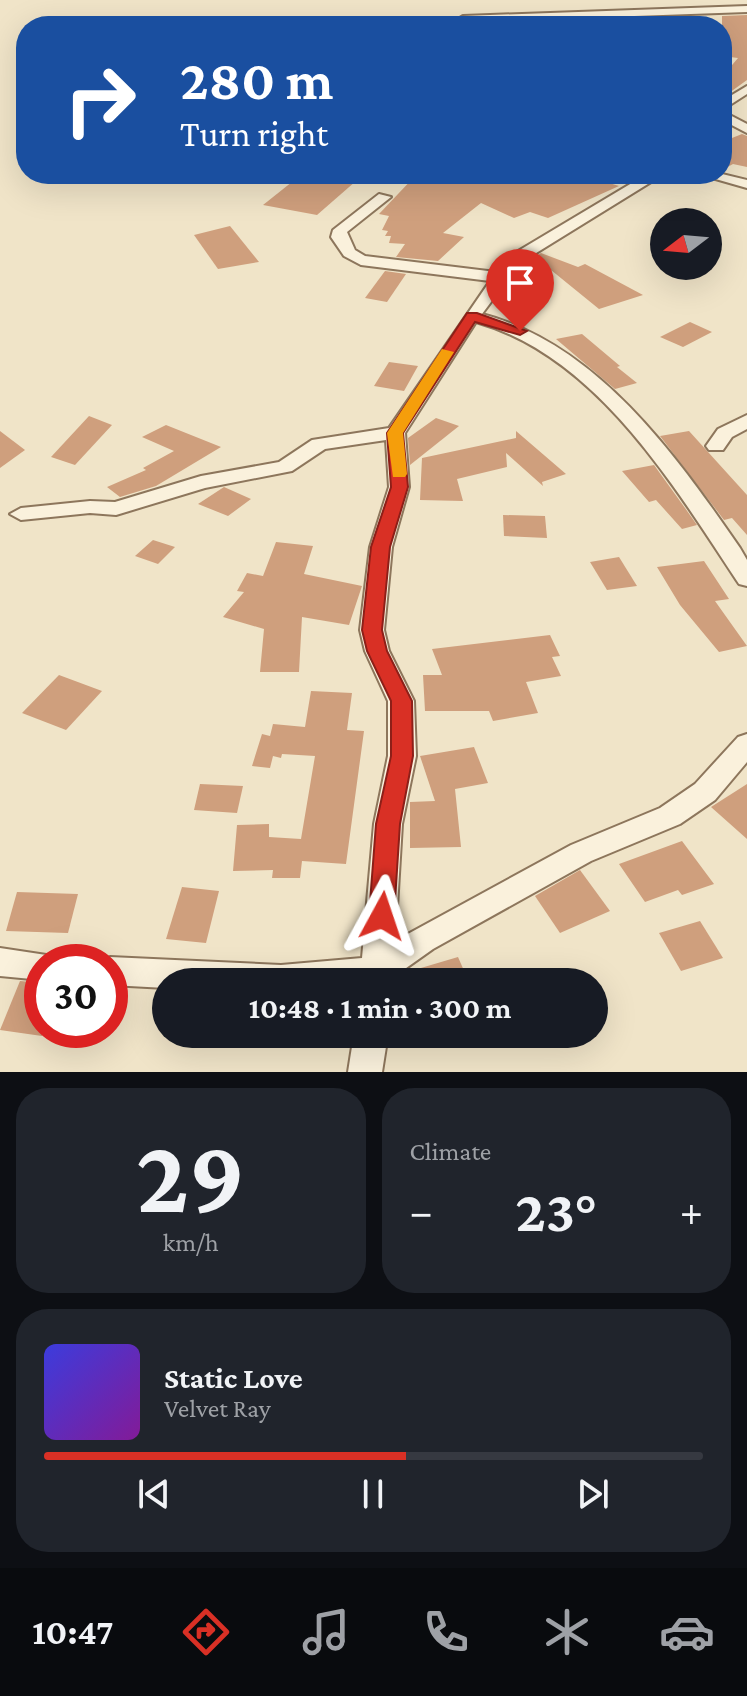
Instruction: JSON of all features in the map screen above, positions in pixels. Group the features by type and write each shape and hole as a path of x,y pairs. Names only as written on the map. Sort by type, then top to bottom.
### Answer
{"street":[{"path":"585,16 747,9"},
{"path":"378,968 388,824 402,756 401,701 377,651 372,630 381,547 399,487 395,433 472,316 514,260 640,184"},
{"path":"384,197 340,230 339,237 349,253 382,265 502,278"},
{"path":"472,316 507,325 528,336 587,379 691,492 747,579"},
{"path":"716,446 725,433 747,421"},
{"path":"21,514 90,507 116,509 201,482 285,467 319,444 395,433"},
{"path":"388,968 422,939 581,853 670,816 705,792 747,744"},
{"path":"0,962 24,964"},
{"path":"128,972 152,973"},
{"path":"365,1072 369,1048"}],"building":[{"path":"747,15 747,80 732,91 732,65 738,58 732,57 732,16 722,16"},
{"path":"742,134 747,136 747,167 732,165 732,138"},
{"path":"289,184 353,184 317,215 263,205"},
{"path":"408,184 619,186 548,218 530,212 514,218 481,203 443,233 464,237 438,261 396,257 405,244 389,243 391,236 385,236 388,231 382,230 389,216 379,214"},
{"path":"230,226 259,262 218,269 194,235"},
{"path":"541,253 578,267 585,264 643,295 599,309 535,257"},
{"path":"385,271 406,274 387,302 365,298"},
{"path":"690,322 712,332 683,347 660,337"},
{"path":"582,334 637,383 615,389 556,339"},
{"path":"389,362 418,366 404,391 374,386"},
{"path":"89,416 112,425 75,465 51,457"},
{"path":"436,418 459,426 410,465 408,438"},
{"path":"166,425 221,447 156,486 120,497 107,487 146,470 143,468 174,451 142,437"},
{"path":"0,431 25,450 0,468"},
{"path":"516,431 566,474 542,482 543,486 506,453 507,467 457,479 463,501 420,500 422,458 516,438"},
{"path":"689,431 747,495 747,535 732,518 724,520 660,436"},
{"path":"654,465 697,525 682,529 656,500 649,502 622,471"},
{"path":"224,487 251,499 228,516 198,504"},
{"path":"503,515 545,516 547,538 504,536"},
{"path":"153,540 175,547 158,564 135,556"},
{"path":"276,542 313,546 304,574 362,586 349,625 302,617 299,672 260,672 264,629 223,617 244,592 237,591 247,573 263,576"},
{"path":"619,557 637,586 607,590 590,562"},
{"path":"704,561 729,599 715,601 747,646 719,652 680,605 657,567"},
{"path":"550,635 560,656 552,657 561,676 526,682 538,713 493,721 489,711 425,711 423,675 442,675 432,649"},
{"path":"59,675 102,691 66,730 22,713"},
{"path":"311,691 352,693 347,730 364,731 346,864 302,861 300,878 272,878 273,870 233,871 237,825 269,824 269,837 301,839 315,756 282,754 281,758 273,756 270,768 252,766 262,734 270,736 273,724 305,727"},
{"path":"474,747 488,783 455,789 461,847 410,848 410,802 435,801 420,756"},
{"path":"200,784 243,786 237,813 194,810"},
{"path":"747,784 747,839 711,807"},
{"path":"682,841 714,884 682,895 678,890 645,902 619,864"},
{"path":"580,870 610,911 560,933 535,896"},
{"path":"182,887 219,891 206,943 166,939"},
{"path":"17,892 78,894 68,933 6,931"},
{"path":"700,921 723,958 681,971 659,933"},
{"path":"458,957 463,968 421,968"},
{"path":"20,981 24,981 24,1033 0,1030"}],"slow traffic":[{"path":"399,474 395,433 447,352"}],"route":[{"path":"382,916 388,824 402,756 401,701 377,651 372,630 381,547 399,487 395,433 472,316 520,331"}]}
